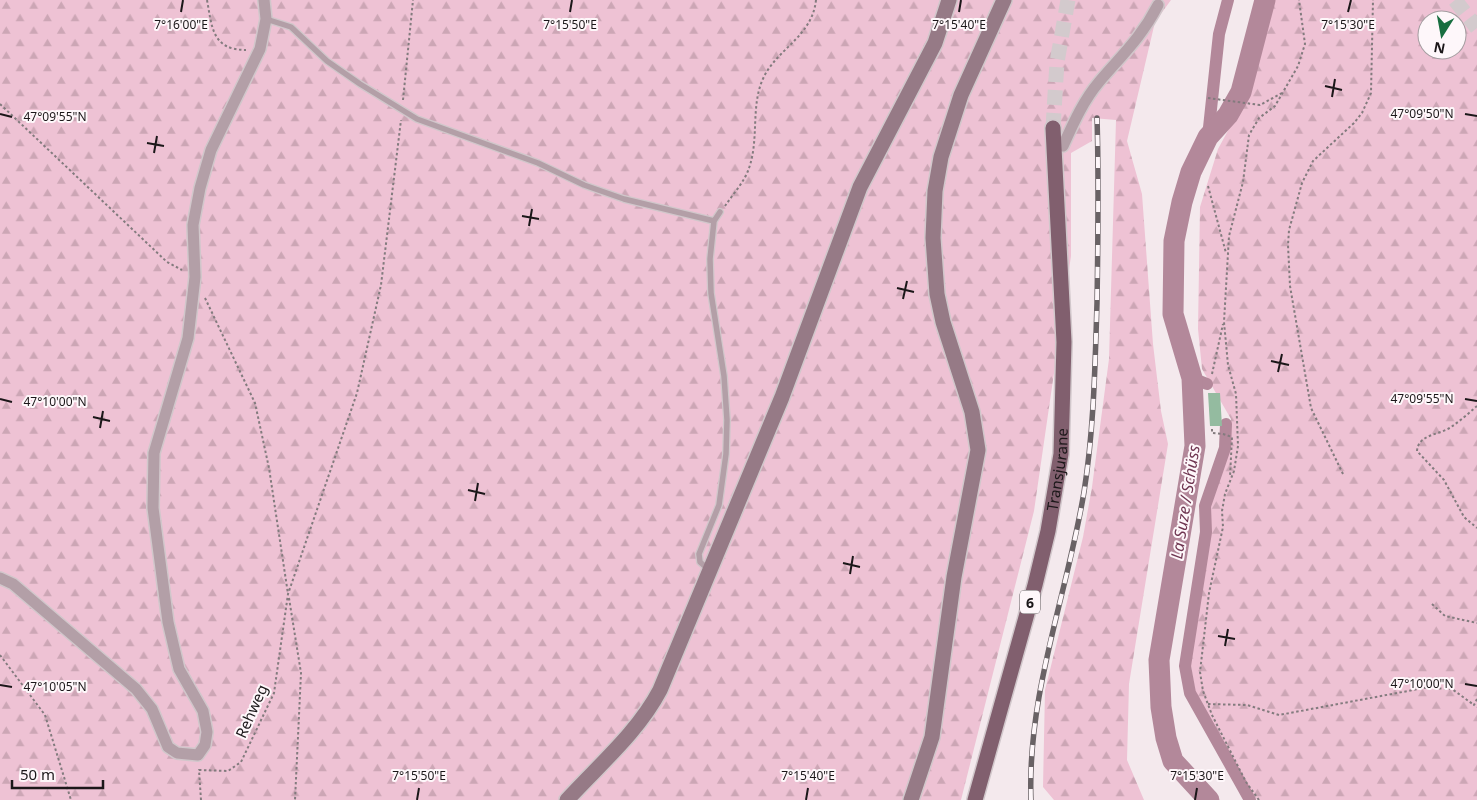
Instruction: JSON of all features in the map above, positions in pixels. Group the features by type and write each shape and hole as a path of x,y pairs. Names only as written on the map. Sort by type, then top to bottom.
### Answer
{"main road":[{"name":"Transjurane","path":"975,800 1035,585 1048,531 1060,454 1064,342 1053,128"}],"street":[{"path":"0,578 13,584 136,689 152,710 168,747 177,753 198,755 205,745 207,732 203,712 179,669 168,622 156,545 152,480 156,444 188,338 195,277 193,225 200,188 211,150 260,49 266,19 264,0"},
{"path":"567,800 650,708 782,397 860,187 935,43 949,0"},
{"path":"911,800 932,737 954,577 978,450 972,412 943,322 937,294 933,238 935,191 943,150 961,95 1004,0"},
{"path":"1063,146 1084,102 1098,83 1140,37 1158,5"}],"lane":[{"path":"266,19 291,27 327,61 402,111 438,128 538,163 584,185 650,206 714,221"},
{"path":"1055,163 1063,146"},
{"path":"710,570 700,562 699,554 719,505 726,454 727,420 724,376 710,293 710,259 714,221 720,212"}],"path":[{"path":"206,0 212,30 221,43 233,50 260,49"},
{"path":"288,594 357,393 381,285 413,0"},
{"path":"720,212 749,169 752,156 756,98 762,80 770,65 797,40 808,26 816,0"},
{"path":"1259,800 1246,782 1202,691 1200,672 1209,593 1223,526 1222,511 1230,480 1235,469 1238,420 1236,394 1228,365 1224,322 1229,236 1242,182 1249,134 1259,118 1275,106 1298,66 1305,44 1299,0"},
{"path":"1343,474 1311,408 1290,286 1288,245 1289,230 1302,183 1313,161 1354,124 1362,113 1371,93 1373,0"},
{"path":"1208,98 1260,105 1282,93"},
{"path":"0,104 167,262 195,277 255,403 269,468 301,672 294,800"},
{"path":"1208,186 1227,256"},
{"path":"1212,374 1224,322"},
{"path":"1477,406 1446,431 1423,440 1418,444 1417,451 1444,480 1464,517 1477,528"},
{"path":"1212,429 1212,433 1232,437 1230,480"},
{"name":"Rehweg","path":"201,800 199,770 228,771 241,762 274,693 288,594"},
{"path":"1432,604 1446,616 1477,623"},
{"path":"0,655 45,715 71,800"},
{"path":"1208,704 1247,705 1279,715 1424,688 1452,689 1477,707"},
{"path":"1474,705 1477,699"}],"green space":[{"path":"0,0 1171,0 1155,22 1127,141 1142,194 1153,344 1161,411 1168,444 1129,684 1127,760 1144,800 1054,800 1043,787 1045,690 1083,537 1092,487 1109,359 1116,120 1092,118 1092,141 1071,153 1071,256 1034,511 961,800 0,800"},
{"path":"1275,0 1477,0 1477,800 1257,800 1198,708 1189,655 1190,624 1206,504 1228,454 1231,419 1202,369 1198,329 1200,207 1218,149 1237,114 1255,69"}],"building":[{"path":"1208,393 1220,393 1222,426 1210,426"}],"waterway":[{"path":"1208,137 1219,34 1228,0"},
{"name":"La Suze / Schüss","path":"1209,800 1173,761 1166,738 1161,707 1159,660 1195,446 1192,378 1173,314 1174,241 1182,202 1191,172 1208,137 1228,115 1241,92 1265,0"},
{"path":"1192,378 1207,384"},
{"path":"1226,424 1225,448 1205,506 1206,532 1185,666 1190,693 1250,800"}],"tunnel":[{"path":"1053,128 1057,62 1068,0"},
{"path":"1455,0 1477,28"}],"railway":[{"path":"1031,800 1031,761 1035,722 1050,645 1077,530 1090,445 1094,398 1097,303 1097,118"}]}
